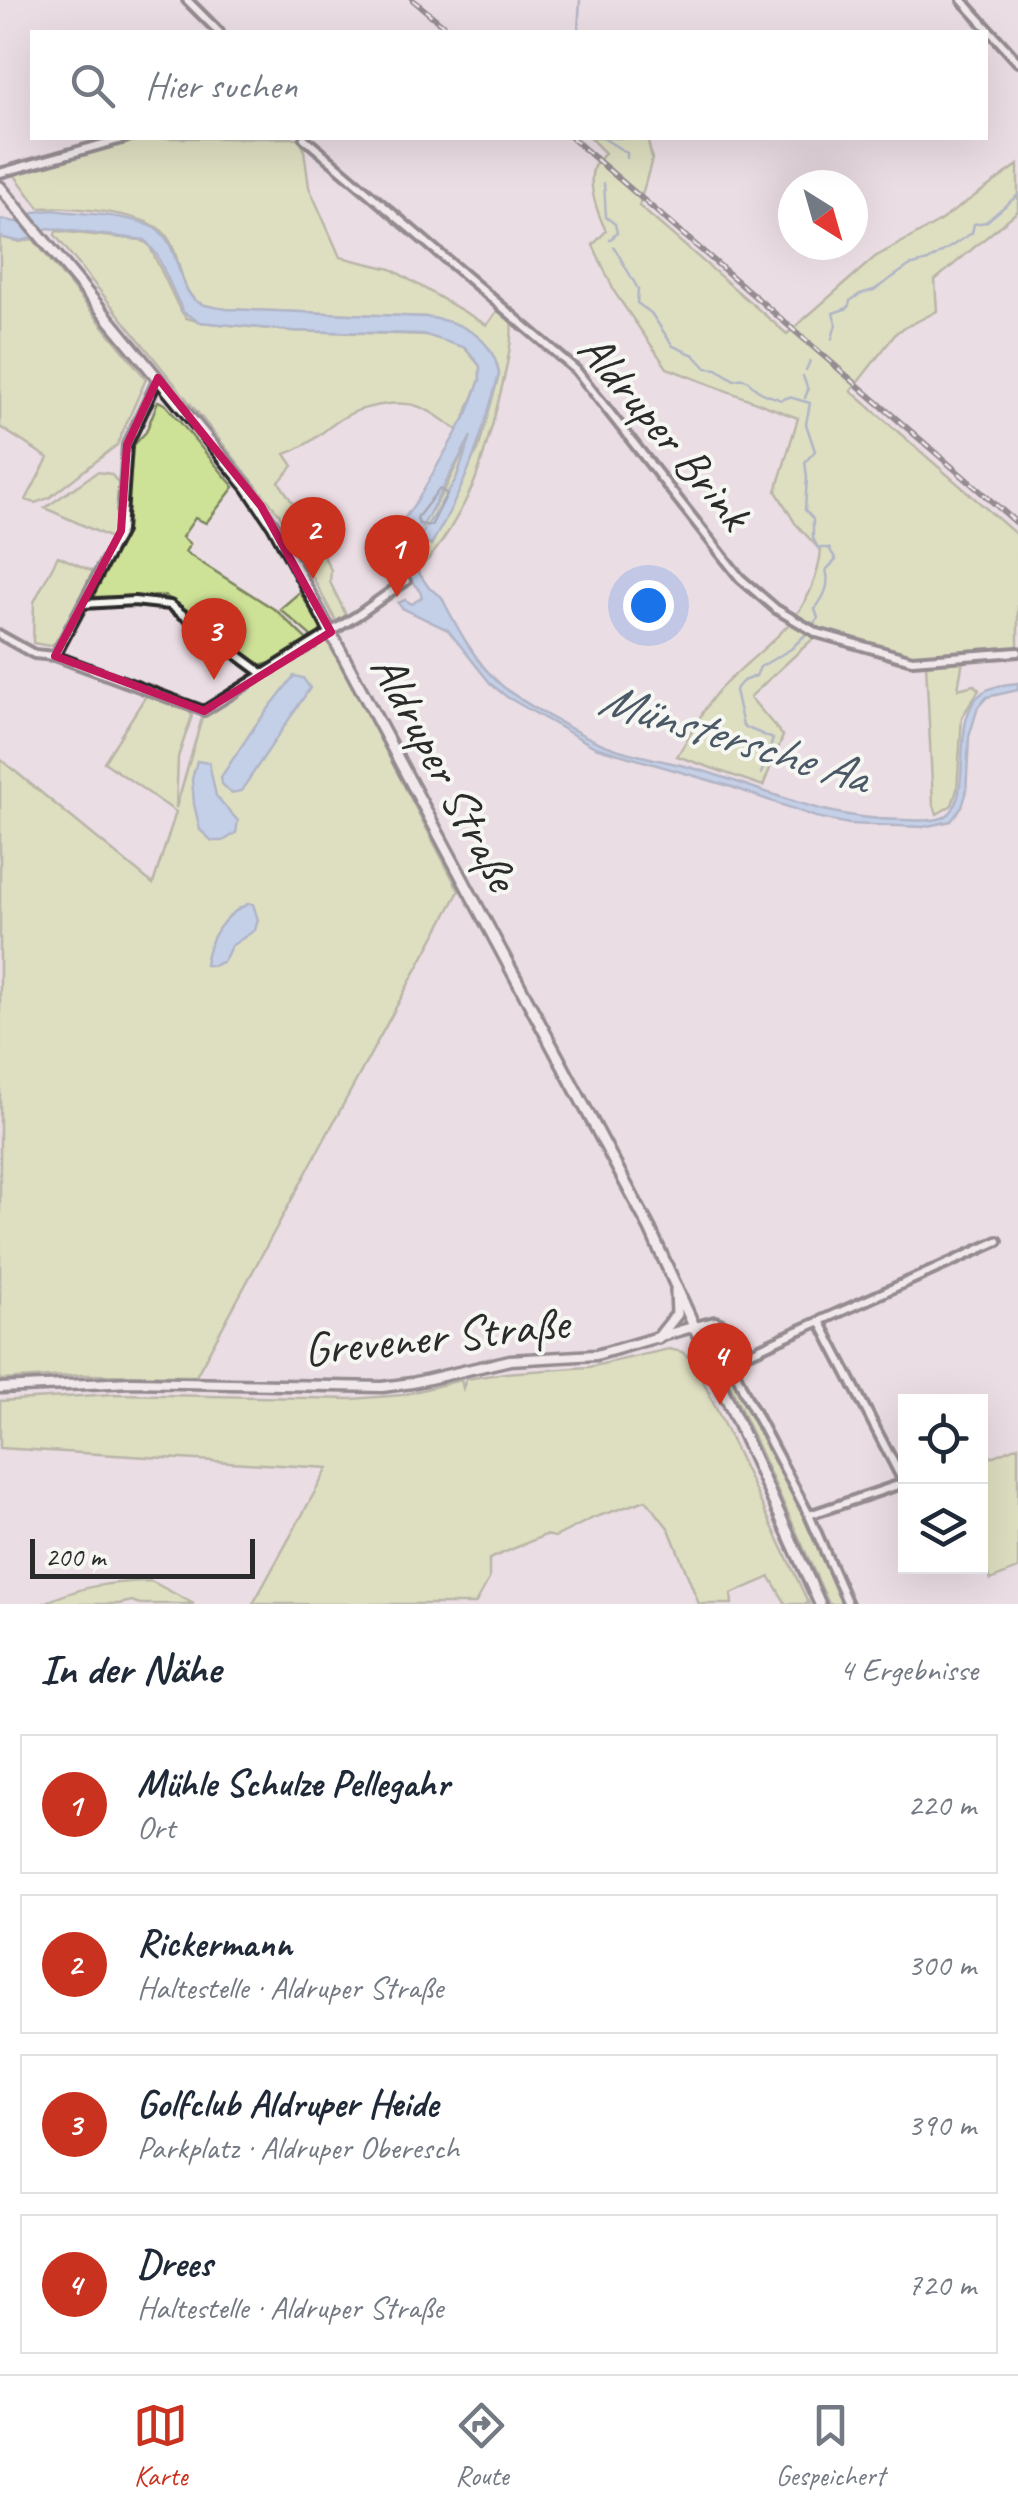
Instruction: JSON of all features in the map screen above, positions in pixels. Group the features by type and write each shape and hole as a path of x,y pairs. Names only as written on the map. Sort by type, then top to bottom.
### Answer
{"main road":[{"name":"Aldruper Straße","path":"0,186 261,506 650,1228 820,1604"},
{"path":"658,1338 676,1314 675,1282"}],"street":[{"path":"187,0 217,30"},
{"path":"962,0 1018,62"},
{"path":"0,172 118,140"},
{"name":"Aldruper Brink","path":"306,140 576,370 740,578 776,609 817,633 912,660 1018,652"},
{"path":"55,656 122,531 126,445 158,378"},
{"path":"0,635 34,654 55,656 204,710 331,632 406,580"},
{"path":"83,604 134,601 170,605 262,673"},
{"path":"731,1360 998,1241"},
{"path":"696,1326 716,1321 728,1334 731,1360 745,1394 809,1516 848,1604"},
{"path":"809,1516 904,1482 820,1322"},
{"name":"Grevener Straße","path":"0,1388 97,1382 382,1387 412,1384 510,1360 596,1355 696,1326"}],"highlighted area":[{"path":"158,378 261,506 331,632 204,711 55,656 121,531 127,445"}],"green space":[{"path":"139,140 299,140 303,143 309,187 340,257 391,269 487,325 499,308 509,317 505,374 478,472 434,552 418,569 407,556 471,436 456,479 421,537 478,450 499,375 497,364 426,317 226,309 202,304 190,295 168,238 152,224 84,209 39,208 13,173"},
{"path":"592,140 648,141 652,159 639,206 787,334 875,257 937,223 1018,165 1018,211 935,280 937,311 897,332 851,391 1018,536 1018,650 902,657 898,663 817,635 750,697 783,736 763,786 677,756 719,690 797,614 816,576 821,551 795,523 776,491 798,418 667,368 615,293 593,245 606,231 592,182 594,166 605,153"},
{"path":"56,231 141,240 149,245 186,318 292,331 430,335 461,344 480,366 480,380 459,431 417,406 381,405 346,416 285,454 293,466 279,482 331,570 330,582 346,615 336,621 279,514 55,235"},
{"path":"0,237 20,242 33,239 146,379 117,445 49,498 35,503 26,500 48,458 0,427"},
{"path":"158,401 165,404 234,487 206,523 195,518 182,537 190,544 185,552 277,611 307,640 311,636 280,609 300,592 321,628 319,636 278,662 256,666 166,596 94,597 124,536 131,448 146,432"},
{"path":"97,472 111,474 119,484 119,522 113,539 45,508"},
{"path":"58,556 94,572 56,642 49,646 33,643 34,602"},
{"path":"327,638 459,891 196,1376 83,1375 0,1380 0,759 153,884 176,812 104,762 147,694 187,708 192,716 178,757 176,808 202,718"},
{"path":"963,660 958,689 974,685 979,690 962,717 957,790 952,805 937,814 933,803 926,663"},
{"path":"718,1327 731,1375 843,1604 829,1604 707,1334"},
{"path":"669,1349 682,1352 694,1362 809,1604 786,1604 770,1577 731,1594 732,1604 699,1604 669,1529 646,1500 489,1559 489,1579 475,1604 253,1604 328,1468 0,1448 0,1401 114,1394 352,1399 402,1395 461,1380 463,1388 466,1379 589,1367"},
{"path":"1018,1446 1018,1569 990,1580 988,1574 988,1458"},
{"path":"151,1581 194,1604 42,1604 95,1586"}],"water":[{"path":"52,210 118,217 153,227 169,243 189,294 202,304 226,309 426,317 463,327 482,341 496,361 499,374 479,441 454,503 431,545 420,537 456,479 471,436 407,555 429,588 441,596 482,665 520,699 581,734 628,753 700,770 824,810 876,819 928,820 942,818 952,810 958,796 963,740 972,705 986,691 1018,683 1018,690 987,697 978,707 969,737 962,807 951,821 923,827 849,824 816,817 729,786 595,747 507,697 491,684 448,630 402,608 398,603 405,600 412,604 422,597 412,582 385,568 385,546 418,499 467,414 480,380 480,366 466,348 423,334 292,331 200,322 183,312 157,255 145,240 48,228 25,240 0,237 0,219 21,223 35,212"},
{"path":"294,676 303,678 310,688 241,791 231,793 221,777"},
{"path":"197,761 209,763 216,796 238,821 236,833 223,841 212,841 200,830 192,779"},
{"path":"253,904 258,920 255,930 231,946 224,961 205,965 219,929"}],"waterway":[{"path":"578,30 580,0"},
{"path":"606,140 627,153 627,158"},
{"path":"604,183 606,217 615,224 617,233 610,240"},
{"path":"832,339 836,324 833,313 848,308 850,301 860,294 874,290 909,266 928,261 972,233 974,224 986,222 1018,195"},
{"path":"614,247 638,289 637,303 651,313 673,346 694,355 706,368 717,369 734,380 746,380 764,394 810,403 806,424 815,451 805,462 805,510 813,519 813,538 818,548 829,548 836,560 826,570 827,586 815,609 818,618 814,623"},
{"path":"806,370 810,361"},
{"path":"803,376 808,390 805,398"},
{"name":"Münstersche Aa","path":"761,774 773,739 743,726 735,690 807,633"}],"railway":[{"path":"413,0 449,30"},
{"path":"574,140 1018,524"}],"place":[{"name":"Rickermann","path":"313,579"},
{"name":"Mühle Schulze Pellegahr","path":"397,597"},
{"name":"Golfclub Aldruper Heide","path":"214,680"},
{"name":"Drees","path":"720,1405"}]}
